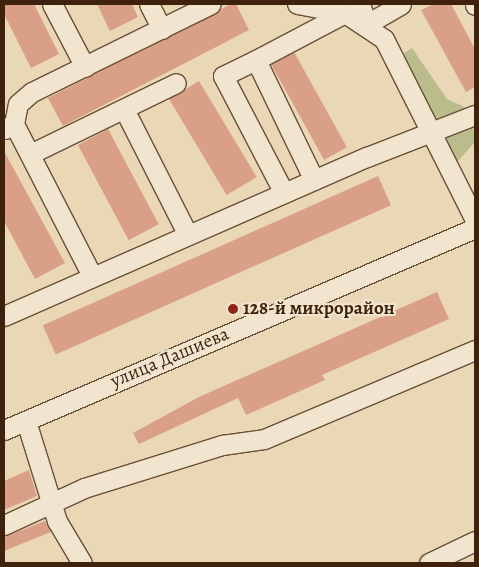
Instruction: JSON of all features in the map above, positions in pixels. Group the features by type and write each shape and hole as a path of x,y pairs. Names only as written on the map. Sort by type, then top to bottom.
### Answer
{"street":[{"path":"52,4 85,67"},
{"path":"149,4 162,29"},
{"path":"92,276 30,154 9,127 18,104 32,92 212,4"},
{"path":"297,4 352,8 384,39 435,133 475,220"},
{"path":"368,24 402,4"},
{"path":"284,193 223,76 352,8"},
{"path":"256,60 314,180"},
{"path":"30,154 176,83"},
{"path":"124,109 188,235"},
{"path":"4,316 314,180 435,133 475,115"},
{"name":"улица Дашиева","path":"4,430 475,228"},
{"path":"4,525 52,505 84,488 222,445 264,439 475,350"},
{"path":"26,421 52,505 82,563"},
{"path":"430,563 475,541"}],"green space":[{"path":"412,48 447,99 471,110 475,142 458,161 437,161 393,61"}],"building":[{"path":"4,4 34,4 59,54 31,68 4,14"},
{"path":"97,4 132,4 138,17 110,31"},
{"path":"231,4 236,4 249,30 63,126 48,98"},
{"path":"434,4 451,4 475,49 475,87 466,92 421,10"},
{"path":"294,52 347,147 324,160 271,65"},
{"path":"199,81 257,177 227,195 169,99"},
{"path":"108,129 159,224 129,240 78,145"},
{"path":"4,151 65,263 35,279 4,221"},
{"path":"378,176 391,205 56,355 43,325"},
{"path":"437,292 449,319 322,375 325,380 246,415 238,398 139,444 133,433 199,397"},
{"path":"29,470 37,496 4,510 4,481"},
{"path":"45,521 51,532 4,551 4,537"}],"place":[{"name":"128-й микрорайон","path":"233,309"}]}
